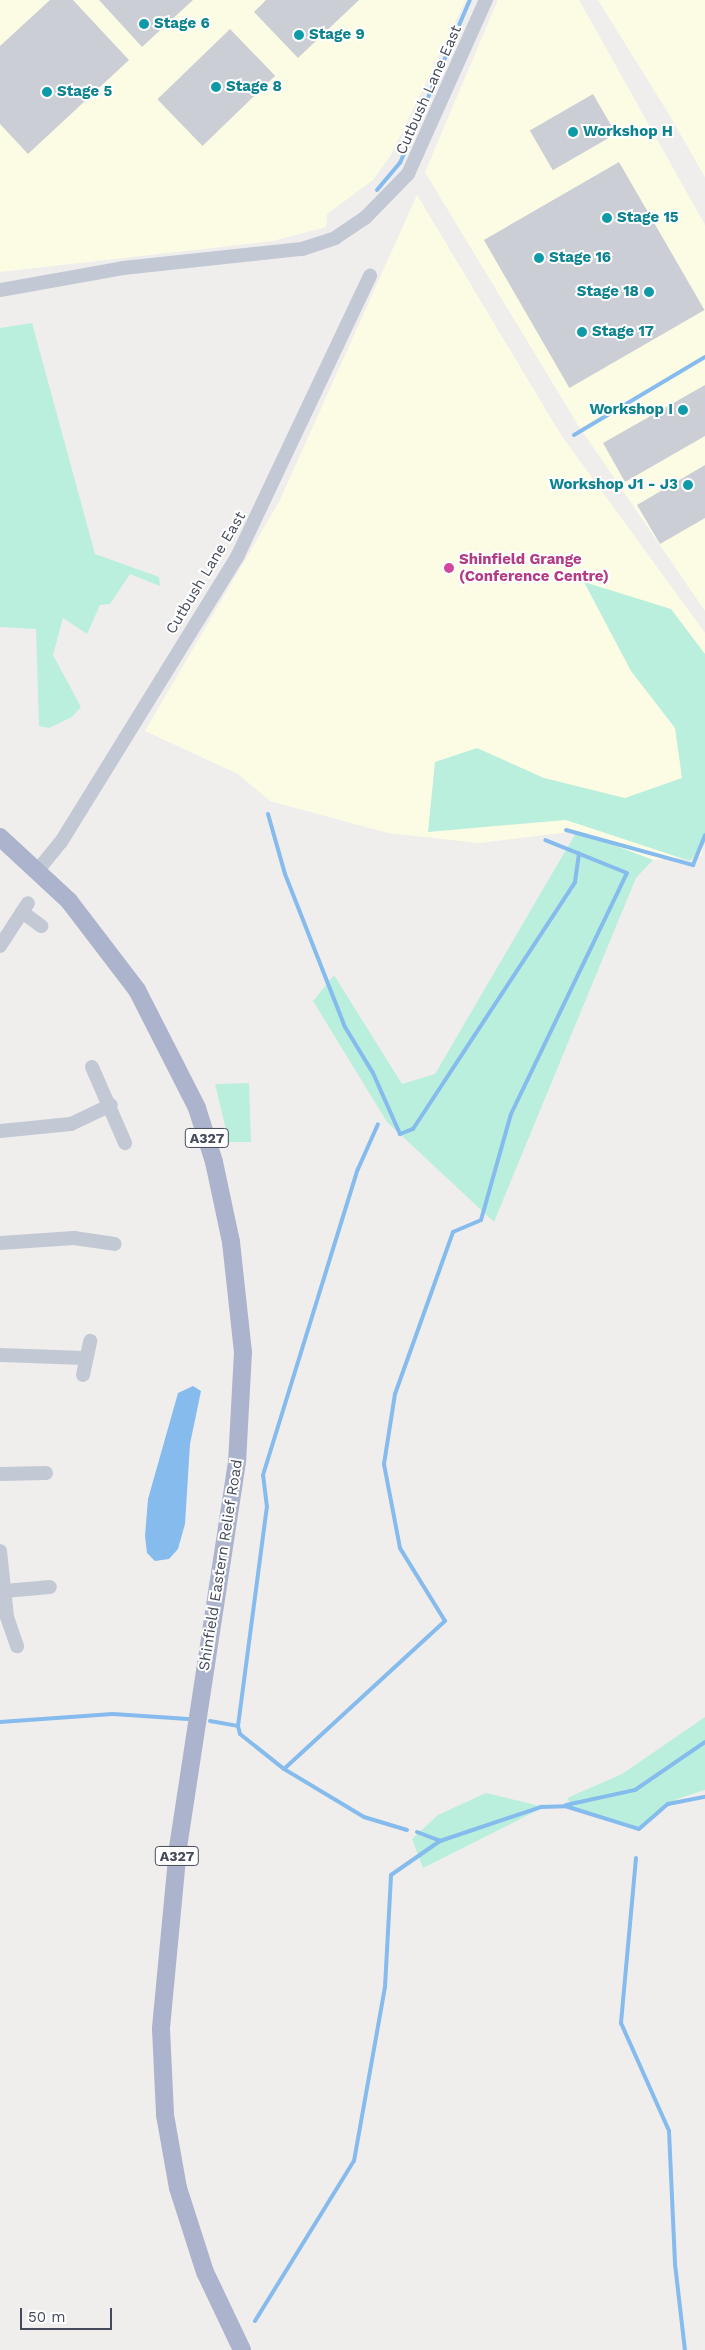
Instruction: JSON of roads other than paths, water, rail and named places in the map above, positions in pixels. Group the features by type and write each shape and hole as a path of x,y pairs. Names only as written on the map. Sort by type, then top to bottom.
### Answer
{"main road":[{"name":"Shinfield Eastern Relief Road","path":"0,837 38,870 107,946 170,1050 197,1108 214,1162 236,1277 243,1352 237,1462 178,1848 161,2028 164,2105 178,2188 206,2272 242,2350"}],"street":[{"name":"Cutbush Lane East","path":"0,290 123,268 302,250 335,238 396,191 411,168 486,0"},
{"name":"Cutbush Lane East","path":"38,870 61,842 238,556 370,276"},
{"path":"0,946 25,908 41,926"},
{"path":"92,1067 111,1105 125,1143"},
{"path":"0,1131 53,1128 111,1105"},
{"path":"0,1243 74,1238 115,1244"},
{"path":"83,1375 90,1341"},
{"path":"0,1355 85,1358"},
{"path":"0,1474 46,1473"},
{"path":"0,1551 7,1617 17,1646"},
{"path":"5,1591 50,1587"}],"water":[{"path":"193,1386 201,1391 190,1444 185,1524 178,1549 169,1559 155,1561 147,1553 145,1536 148,1499 178,1393"}],"waterway":[{"path":"377,190 400,163 470,0"},
{"path":"574,435 705,357"},
{"path":"268,814 285,874 345,1027 373,1073 400,1134 413,1129 575,882 579,853"},
{"path":"566,830 693,865 705,835"},
{"path":"407,1830 364,1817 284,1769 445,1621 400,1548 384,1464 395,1394 453,1232 481,1220 511,1114 627,873 545,840"},
{"path":"238,1726 267,1507 263,1475 358,1169 378,1124"},
{"path":"0,1722 113,1714 188,1719"},
{"path":"210,1721 238,1726 240,1734 284,1769"},
{"path":"566,1805 635,1790 705,1742"},
{"path":"255,2321 354,2161 385,1987 391,1875 440,1841 541,1807 565,1806 639,1829 668,1804 705,1797"},
{"path":"417,1832 440,1841"},
{"path":"636,1858 621,2023 669,2131 675,2264 685,2350"}],"place":[{"name":"Stage 6","path":"144,24"},
{"name":"Stage 9","path":"299,35"},
{"name":"Stage 8","path":"216,87"},
{"name":"Stage 5","path":"47,92"},
{"name":"Workshop H","path":"573,132"},
{"name":"Stage 15","path":"607,218"},
{"name":"Stage 16","path":"539,258"},
{"name":"Stage 18","path":"649,292"},
{"name":"Stage 17","path":"582,332"},
{"name":"Workshop I","path":"683,410"},
{"name":"Workshop J1 - J3","path":"688,485"},
{"name":"Shinfield Grange (Conference Centre)","path":"449,568"}]}
